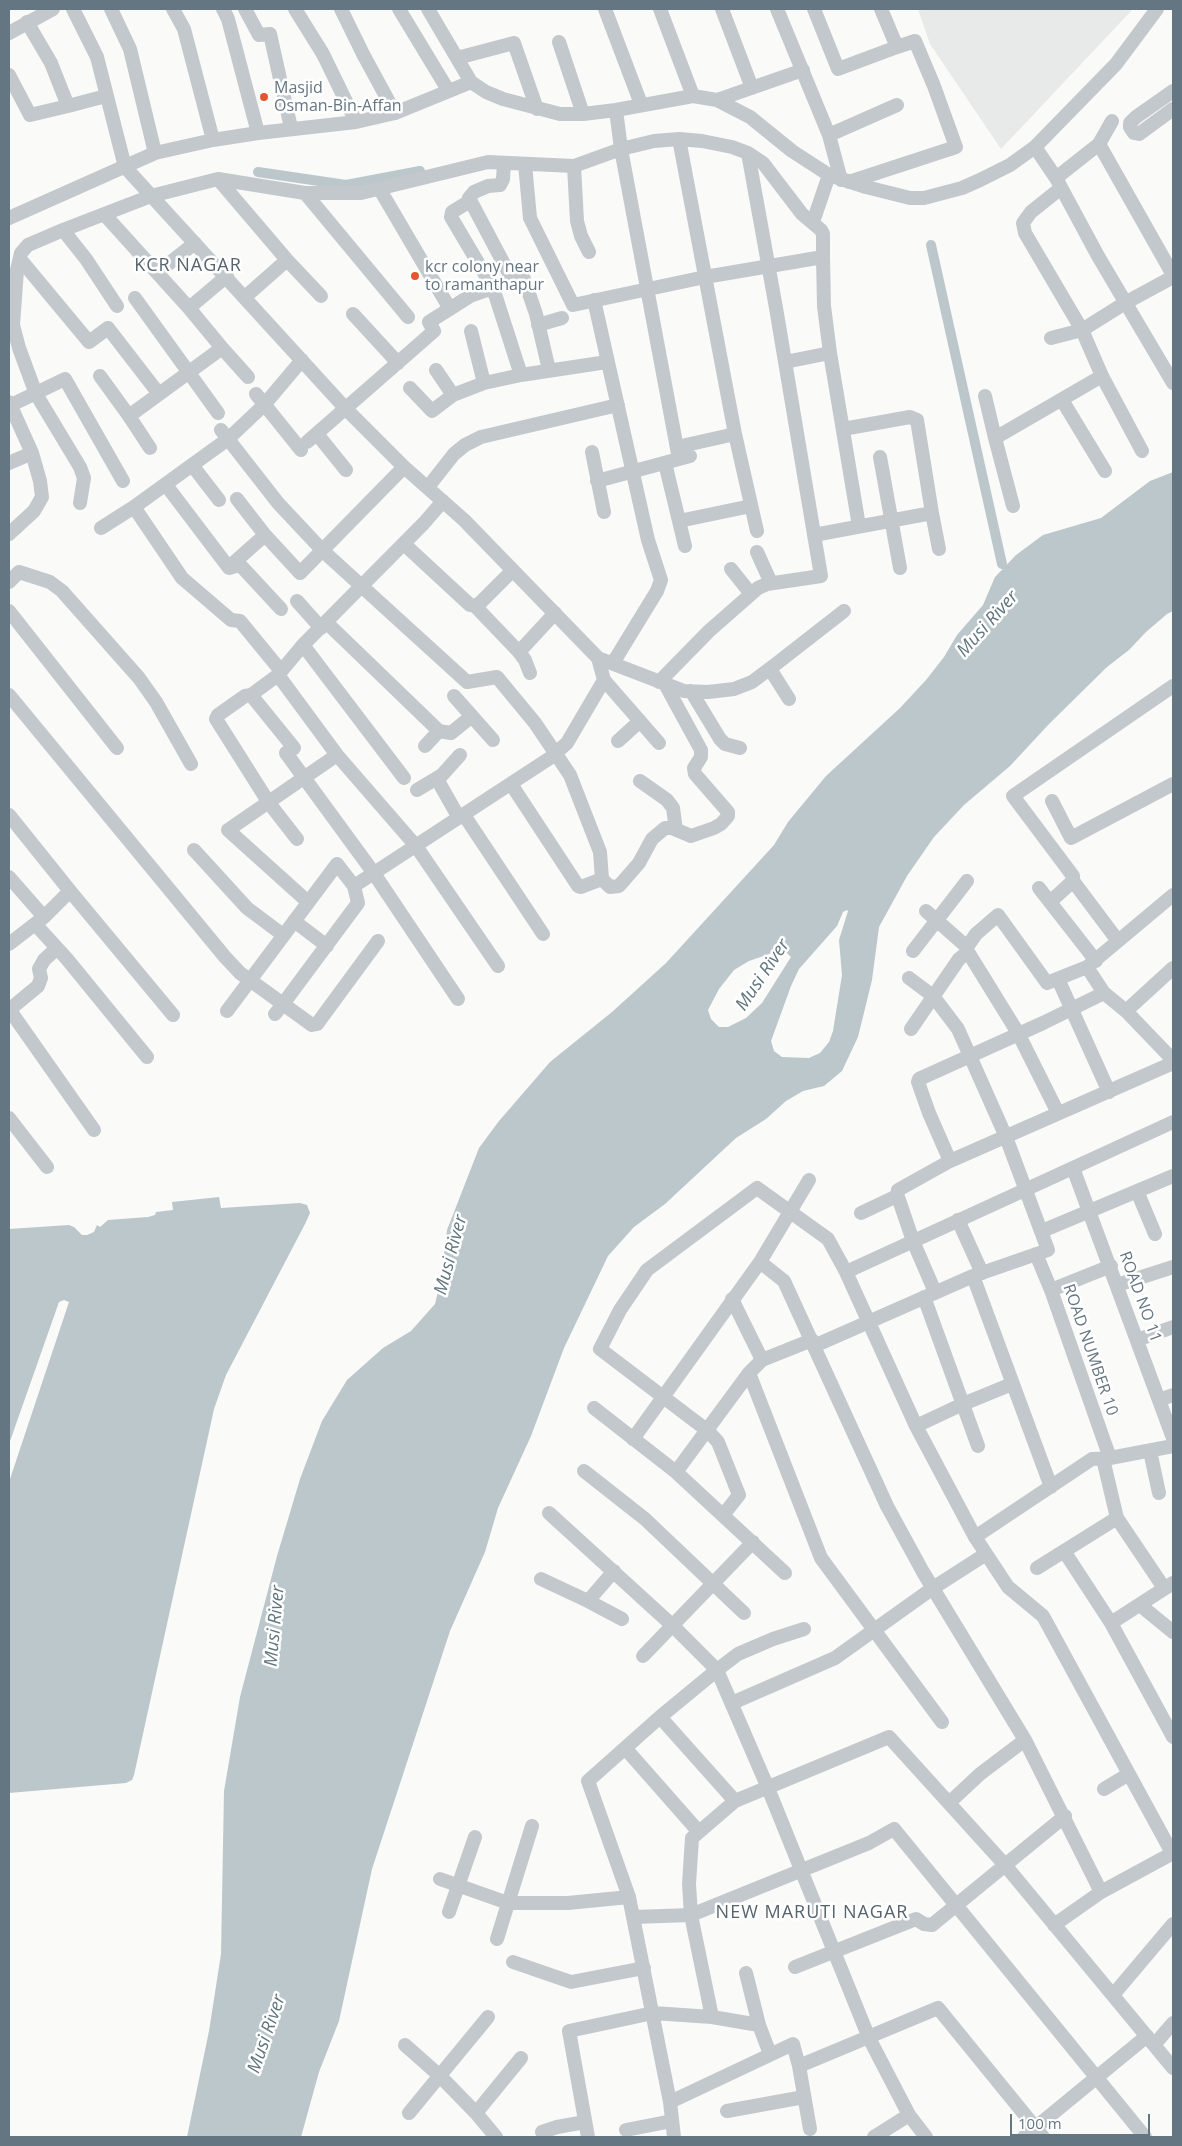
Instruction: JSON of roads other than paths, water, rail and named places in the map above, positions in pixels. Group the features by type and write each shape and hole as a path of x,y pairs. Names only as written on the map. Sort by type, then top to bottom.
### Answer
{"street":[{"path":"9,32 31,16 53,9"},
{"path":"73,9 97,57 106,96 129,170 346,408 404,467 443,501 513,570 598,658 662,683 690,691 708,692 734,689 752,682 844,611"},
{"path":"111,9 130,49 155,153"},
{"path":"173,9 184,29 213,140"},
{"path":"223,9 228,20 258,132"},
{"path":"246,9 259,35 270,34 291,128"},
{"path":"295,9 323,54 356,122"},
{"path":"342,9 394,113"},
{"path":"399,9 448,90"},
{"path":"605,9 641,104"},
{"path":"660,9 693,96"},
{"path":"722,9 752,88"},
{"path":"777,9 829,135 840,179"},
{"path":"814,9 838,69 915,41 956,147 840,179 821,199 814,219"},
{"path":"881,9 897,47"},
{"path":"432,10 471,82 486,92 503,99 560,114 583,114 616,110 693,96 717,100 750,117 792,151 840,179 910,198 924,198 962,188 1038,151 1116,64 1157,9"},
{"path":"31,16 68,106"},
{"path":"559,42 583,114"},
{"path":"458,58 514,43 537,109"},
{"path":"717,100 803,70"},
{"path":"9,75 30,115 106,96"},
{"path":"9,218 129,170 155,153 258,132 356,122 394,113 471,82"},
{"path":"1173,92 1136,118 1130,123 1130,127 1134,133 1139,134 1173,110"},
{"path":"829,135 897,105"},
{"path":"616,110 620,145 647,289 682,454"},
{"path":"1112,121 1099,144 1057,180 1027,215 1023,228 1082,330 1102,376 1142,451"},
{"path":"679,139 736,434 757,531"},
{"path":"9,534 34,511 42,497 40,481 19,401 13,325 14,291 21,253 28,246 104,214 148,192 218,179 304,193 361,193 488,162 574,166 620,145 679,139 702,140 748,153 768,167 796,208 802,214 814,219 823,234 824,306 859,526"},
{"path":"1051,338 1082,330 1173,276 1099,144"},
{"path":"1038,151 1057,180 1125,303 1173,382"},
{"path":"662,683 708,631 758,588 771,583 821,576 786,362 748,153"},
{"path":"504,163 503,178 500,185 474,192 469,196 513,282"},
{"path":"526,164 530,218 573,305 705,277 823,257"},
{"path":"574,166 577,221 580,236 589,252"},
{"path":"218,179 320,296"},
{"path":"379,188 450,308"},
{"path":"304,193 408,317"},
{"path":"470,201 451,214 452,219 492,288 521,375"},
{"path":"104,214 248,377"},
{"path":"464,241 485,229"},
{"path":"63,230 118,306"},
{"path":"157,273 195,243"},
{"path":"20,259 89,342 108,328 159,394"},
{"path":"245,297 287,260"},
{"path":"189,308 227,276"},
{"path":"308,442 434,331 429,322 470,296 492,288 524,279 538,324 549,370"},
{"path":"135,298 218,413"},
{"path":"594,300 648,540 661,584 613,663"},
{"path":"353,314 398,363"},
{"path":"538,324 562,318"},
{"path":"471,330 484,383"},
{"path":"129,416 222,348"},
{"path":"786,362 830,353"},
{"path":"101,528 166,485 192,465 302,360"},
{"path":"410,388 432,410 453,395 484,383 549,370 607,362"},
{"path":"436,370 453,395"},
{"path":"100,376 150,448"},
{"path":"995,438 1102,376"},
{"path":"19,401 65,379 123,481"},
{"path":"985,396 1013,506"},
{"path":"260,399 308,442 346,470"},
{"path":"1062,400 1105,471"},
{"path":"19,401 80,467 84,478 80,503"},
{"path":"428,487 454,454 464,445 482,437 618,405"},
{"path":"843,429 910,416 917,420 939,548"},
{"path":"224,434 278,503 323,551 467,682 497,677 535,723 574,782 600,852 602,879 610,887 618,886 639,863 652,839 665,828 691,836 722,824 728,812 694,774 694,768 701,757 701,750 662,683"},
{"path":"598,481 664,463 682,454 736,434"},
{"path":"592,452 604,512"},
{"path":"9,463 32,454"},
{"path":"880,457 900,568"},
{"path":"664,463 685,546"},
{"path":"192,465 219,500"},
{"path":"237,499 300,573 404,467"},
{"path":"166,485 229,568"},
{"path":"297,839 269,802 216,719 218,715 245,696 251,695 279,673 303,645 404,544 443,501"},
{"path":"679,521 751,506"},
{"path":"134,507 182,578 230,620 240,621 337,755 416,846 498,966"},
{"path":"814,535 932,513"},
{"path":"229,568 266,535"},
{"path":"404,544 470,605 475,606 519,652 530,673"},
{"path":"757,552 771,583"},
{"path":"229,568 239,565 242,567 281,609"},
{"path":"731,569 751,594"},
{"path":"475,606 513,570"},
{"path":"9,582 20,572 50,582 62,591 139,678 156,702 191,764"},
{"path":"297,601 439,731 451,733 472,716"},
{"path":"9,611 117,748"},
{"path":"519,652 555,613"},
{"path":"303,645 404,778"},
{"path":"598,658 604,680 659,743"},
{"path":"770,669 789,699"},
{"path":"354,886 511,784 555,753 567,743 604,680"},
{"path":"1118,941 1073,882 1073,876 1013,796 1173,686"},
{"path":"690,691 720,739 725,744 740,748"},
{"path":"9,695 225,957 279,1009 312,1025 317,1024 378,941"},
{"path":"251,695 294,748 286,753 373,872 458,999"},
{"path":"454,696 493,740"},
{"path":"618,741 640,721"},
{"path":"425,746 439,731"},
{"path":"308,902 228,830 305,779 337,755"},
{"path":"417,790 437,779 460,755"},
{"path":"437,779 543,934"},
{"path":"640,782 667,800 673,808 676,830"},
{"path":"511,784 578,886 581,887 602,879"},
{"path":"1052,801 1071,838 1173,784"},
{"path":"9,814 173,1015"},
{"path":"194,850 247,908 283,935"},
{"path":"227,1011 337,864 354,886 358,903 279,1009"},
{"path":"9,877 57,948 147,1057"},
{"path":"913,951 932,916 967,882"},
{"path":"1050,902 1073,882"},
{"path":"978,1446 962,1404 898,1196 898,1190 950,1161 1109,1092 1173,1060 1126,1011 1104,993 1092,964 1039,888"},
{"path":"9,944 40,921 70,891"},
{"path":"912,1029 976,934 998,915 1047,983 1092,964 1173,895"},
{"path":"932,916 967,950 1018,1034 1058,1113"},
{"path":"294,921 327,946"},
{"path":"57,948 44,960 39,970 41,978 38,986 9,1010 94,1130"},
{"path":"1126,1011 1173,968"},
{"path":"676,1472 749,1373 762,1360 813,1343 977,1275 1048,1250 1006,1137 958,1029 933,996 909,978"},
{"path":"1058,979 1109,1092"},
{"path":"950,1161 918,1082 923,1076 1104,993"},
{"path":"9,1118 47,1167"},
{"path":"846,1272 1173,1122"},
{"name":"ROAD NO 11","path":"1073,1168 1111,1266 1173,1438"},
{"path":"1042,1231 1173,1176"},
{"path":"633,1439 760,1262 791,1214 809,1180"},
{"path":"724,1514 739,1495 718,1442 708,1430 600,1349 620,1310 648,1270 757,1188 828,1239 869,1320 916,1426 975,1537 1008,1587 1043,1616 1173,1853 1101,1892 1054,1925"},
{"path":"1137,1191 1155,1234"},
{"path":"861,1213 898,1196"},
{"path":"958,1220 1012,1384 1051,1487"},
{"name":"ROAD NUMBER 10","path":"1036,1254 1051,1290 1106,1459 1117,1518"},
{"path":"760,1262 784,1281 887,1506 933,1588 1025,1740 1065,1816 1101,1892"},
{"path":"1051,1290 1111,1266"},
{"path":"1117,1285 1173,1267"},
{"path":"732,1299 762,1360"},
{"path":"1137,1340 1173,1327"},
{"path":"749,1373 821,1558 876,1630 942,1722"},
{"path":"916,1426 962,1404 1012,1384"},
{"path":"1159,1400 1173,1395"},
{"path":"594,1408 676,1472 724,1514 785,1573"},
{"path":"975,1537 1092,1459 1106,1459 1173,1446"},
{"path":"1150,1451 1158,1492"},
{"path":"584,1471 645,1519 744,1613"},
{"path":"549,1513 673,1626 716,1670 768,1788 869,2038 908,2116 926,2137"},
{"path":"1037,1568 1117,1518 1169,1585 1111,1623"},
{"path":"643,1656 754,1542"},
{"path":"1064,1551 1111,1623 1173,1737"},
{"path":"732,1703 835,1658 933,1588 986,1554"},
{"path":"588,1601 614,1571"},
{"path":"541,1579 622,1619"},
{"path":"1140,1605 1173,1632"},
{"path":"674,2137 670,2102 629,1897 588,1781 660,1717 738,1654 773,1639 804,1629"},
{"path":"660,1717 735,1801"},
{"path":"712,2017 691,1915 689,1884 692,1838 735,1801 889,1737 950,1802 1005,1865 1173,2068"},
{"path":"950,1802 980,1774 1025,1740"},
{"path":"625,1748 699,1832"},
{"path":"1104,1789 1129,1774"},
{"path":"795,1967 916,1919 932,1926 1065,1816"},
{"path":"497,1939 532,1826"},
{"path":"633,1917 691,1915 869,1843 894,1829 955,1907 1145,2137"},
{"path":"449,1912 476,1837"},
{"path":"440,1879 508,1903 568,1903 629,1897"},
{"path":"1113,1995 1173,1924"},
{"path":"513,1962 571,1982 644,1968"},
{"path":"746,1973 770,2054"},
{"path":"799,2066 938,2008 1039,2133"},
{"path":"588,2137 569,2031 652,2013 712,2017 760,2025"},
{"path":"409,2113 488,2017"},
{"path":"1024,2137 1039,2133 1095,2077 1173,2023"},
{"path":"670,2102 793,2044 799,2066 810,2128"},
{"path":"405,2045 440,2076 476,2113 495,2137"},
{"path":"476,2113 522,2058"},
{"path":"726,2111 804,2097"},
{"path":"874,2137 908,2116"},
{"path":"626,2130 672,2120"},
{"path":"542,2132 585,2122"}],"water":[{"name":"Musi River","path":"1173,472 1173,611 1167,614 1129,650 1107,667 1049,724 1010,766 964,805 934,837 907,876 879,927 872,980 858,1037 842,1071 824,1086 803,1091 786,1101 766,1119 736,1138 665,1204 634,1227 608,1256 564,1348 531,1436 498,1508 485,1552 450,1631 372,1869 339,2021 319,2072 301,2137 187,2137 209,2031 221,1954 224,1791 240,1697 277,1556 300,1479 322,1421 347,1380 383,1348 411,1331 435,1304 441,1279 447,1230 479,1148 499,1121 550,1062 612,1012 666,963 774,845 788,822 826,776 900,708 926,680 944,657 957,635 983,605 995,577 1016,555 1043,535 1101,518 1150,481","holes":["847,910 839,940 842,975 833,1031 829,1042 820,1053 809,1058 782,1057 774,1051 771,1041 791,986 799,969 837,926 843,912","786,952 791,957 762,1003 746,1018 728,1027 719,1027 711,1019 708,1010 719,989 734,970 749,961 772,953"]},
{"path":"219,1197 221,1208 300,1203 307,1205 310,1213 226,1375 214,1409 134,1775 132,1780 126,1783 9,1793 9,1482 69,1302 64,1300 59,1302 9,1444 9,1229 69,1225 82,1235 87,1235 94,1232 97,1225 100,1227 108,1220 148,1217 155,1215 156,1212 173,1210 172,1202"}],"waterway":[{"path":"258,172 346,185 420,171"},
{"path":"931,245 1002,564"}],"place":[{"name":"Masjid Osman-Bin-Affan","path":"264,97"},
{"name":"kcr colony near to ramanthapur","path":"415,276"}],"district":[{"name":"KCR NAGAR","path":"188,266"},
{"name":"NEW MARUTI NAGAR","path":"812,1913"}]}
